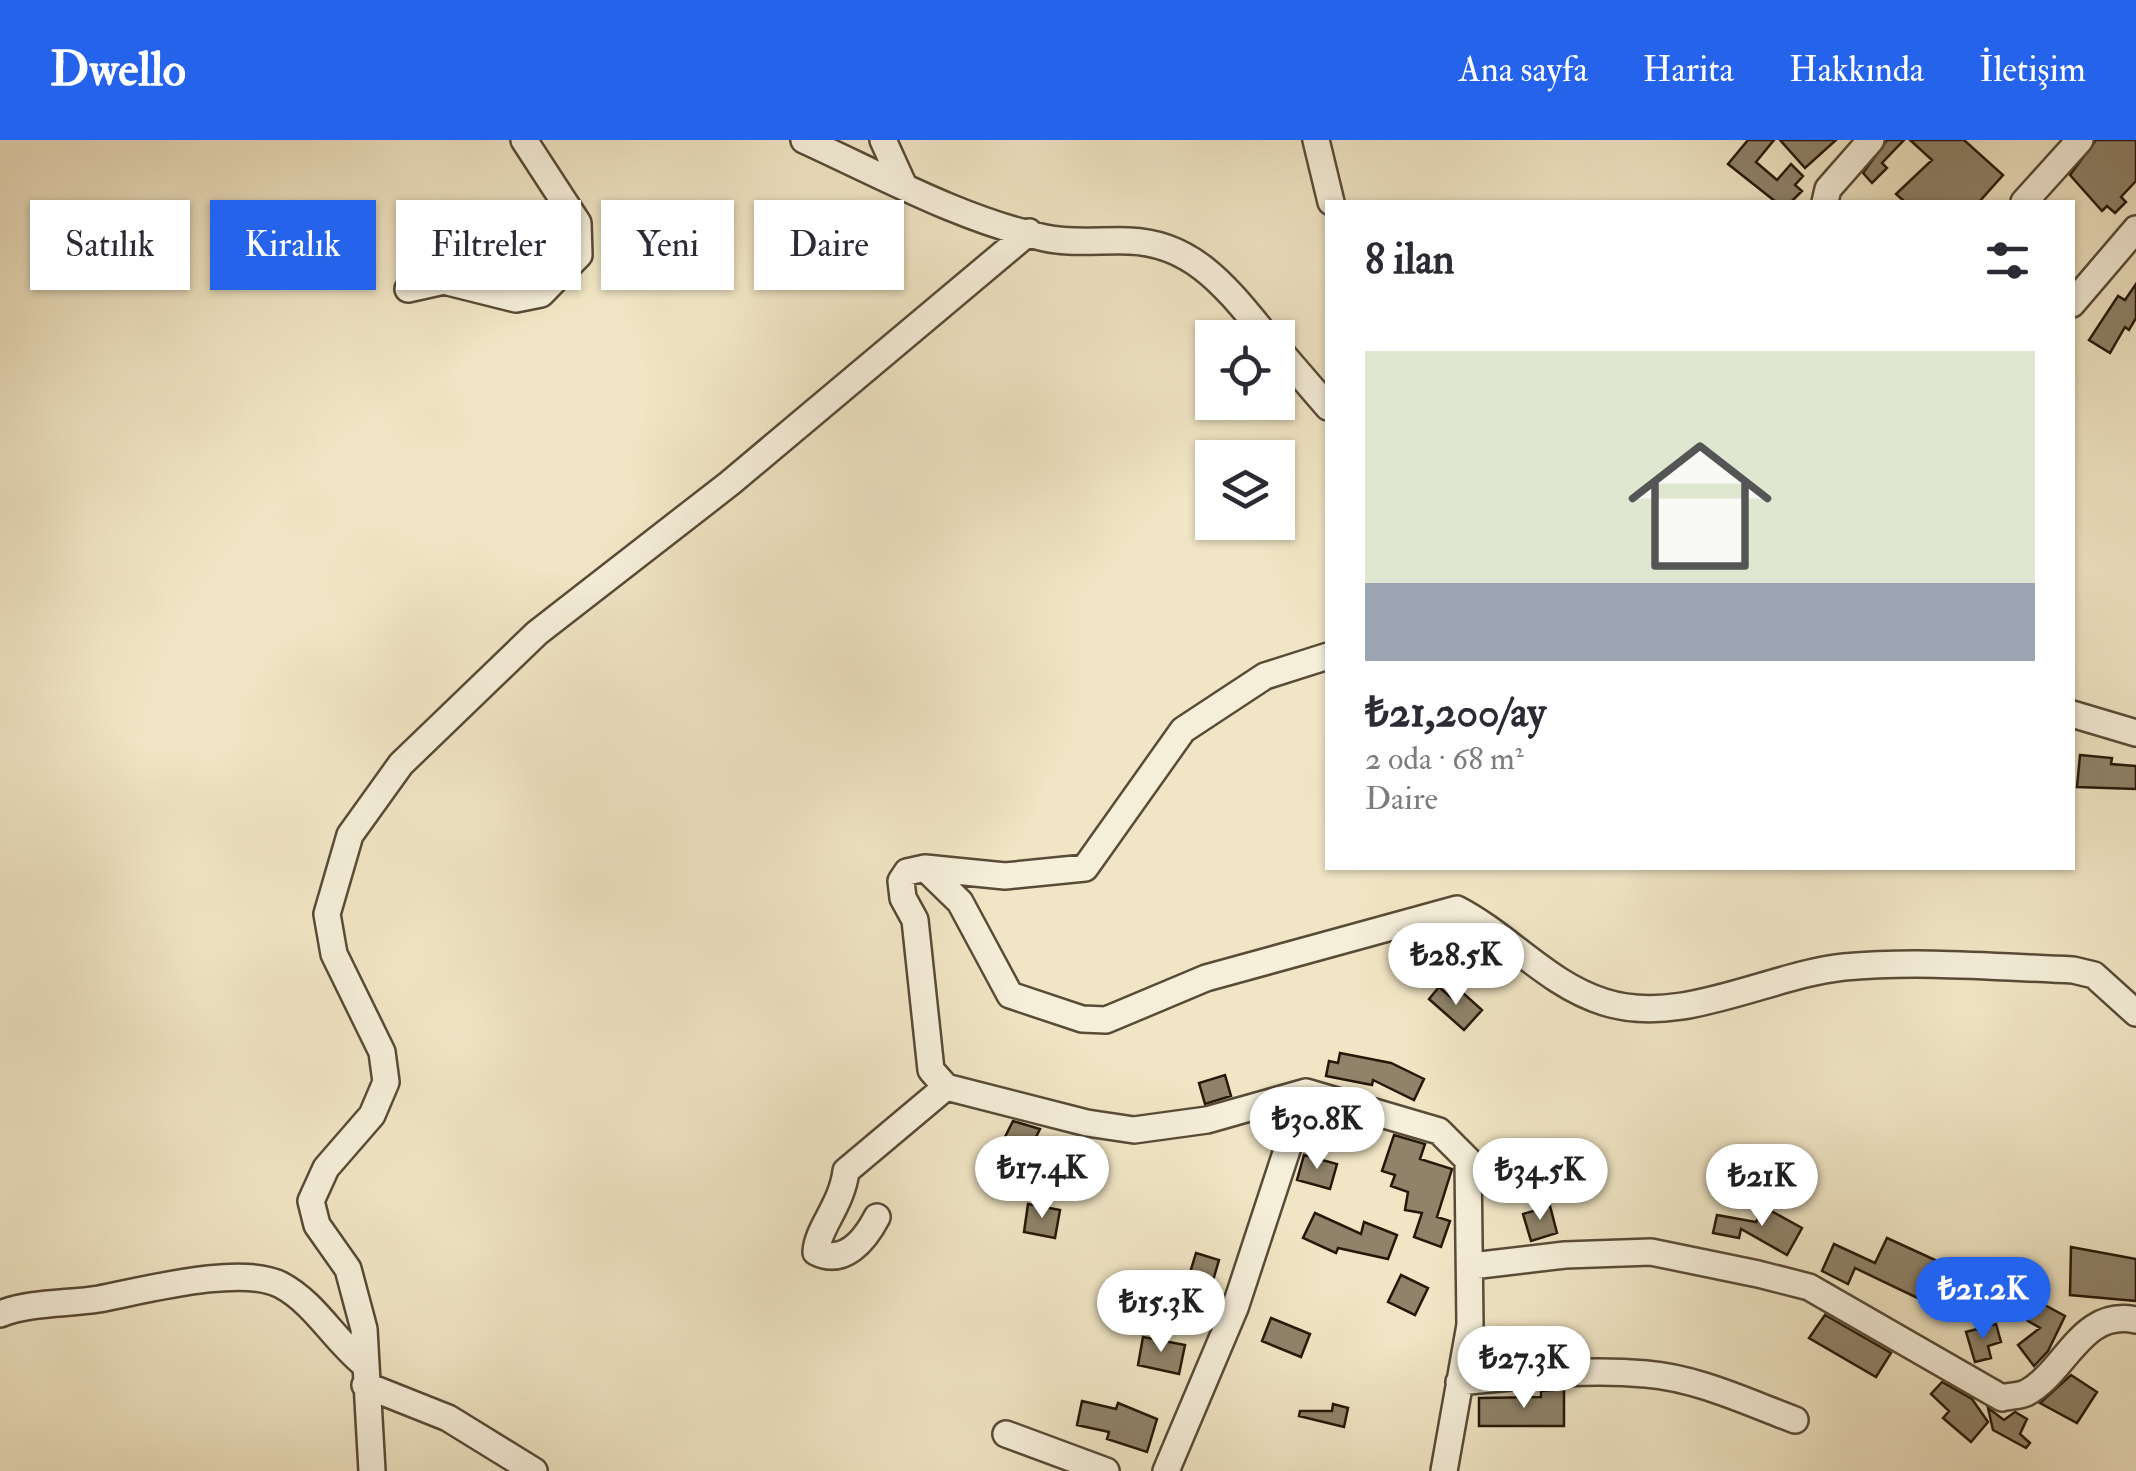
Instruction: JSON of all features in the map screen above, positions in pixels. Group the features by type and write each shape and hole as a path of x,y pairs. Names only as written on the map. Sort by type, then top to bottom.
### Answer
{"street":[{"path":"524,140 563,200"},
{"path":"804,140 968,212 1045,238 1140,242 1176,250 1220,281 1253,320"},
{"path":"883,140 903,184"},
{"path":"1316,140 1331,200"},
{"path":"1825,200 1828,189 1871,140"},
{"path":"2026,200 2080,140"},
{"path":"2075,300 2136,229"},
{"path":"372,1471 364,1329 348,1268 317,1224 311,1201 326,1168 372,1116 386,1082 382,1052 334,954 326,914 350,835 401,764 537,632 730,483 1029,232"},
{"path":"480,290 516,299 545,290"},
{"path":"1295,368 1325,403"},
{"path":"1325,657 1265,676 1183,730 1085,868 1006,876 925,868 907,872 901,881 902,898 915,920 931,1070 946,1087 1087,1123 1134,1130 1207,1120 1306,1092 1439,1131 1468,1160 1470,1324 1444,1471"},
{"path":"2075,715 2136,733"},
{"path":"925,868 960,902 1010,994 1082,1020 1106,1020 1206,978 1457,909 1489,926 1566,988 1609,1004 1673,1007 1840,968 1888,964 2073,970 2094,975 2136,1013"},
{"path":"876,1217 866,1236 848,1252 827,1257 816,1252 816,1241 843,1195 846,1172 946,1087"},
{"path":"1166,1471 1234,1308 1306,1092"},
{"path":"1472,1266 1565,1255 1651,1252 1775,1278 1809,1287 1868,1318 2002,1398 2027,1393 2096,1324 2125,1317 2136,1320"},
{"path":"0,1314 176,1282 241,1279 278,1283 308,1304 365,1374 448,1418 534,1471"},
{"path":"1460,1382 1562,1371 1649,1374 1714,1389 1795,1420"},
{"path":"1006,1434 1106,1471"}],"building":[{"path":"1748,140 1774,140 1756,162 1777,180 1791,164 1803,176 1795,185 1802,191 1793,200 1773,200 1728,164"},
{"path":"1780,140 1836,140 1805,168"},
{"path":"1887,140 1904,140 1882,163 1887,168 1872,183 1863,173"},
{"path":"1910,140 1964,140 2003,175 1981,200 1903,200 1896,194 1932,160"},
{"path":"2096,140 2136,140 2136,181 2121,197 2126,202 2115,213 2107,206 2102,211 2070,175"},
{"path":"2136,284 2136,318 2129,330 2125,327 2110,353 2089,340 2118,296 2125,300"},
{"path":"2080,755 2112,758 2111,764 2136,766 2136,789 2077,787"},
{"path":"1439,987 1455,1001 1462,992 1482,1010 1464,1030 1429,999"},
{"path":"1340,1053 1391,1063 1424,1079 1414,1100 1373,1080 1372,1085 1326,1076 1329,1061 1338,1063"},
{"path":"1225,1075 1231,1096 1205,1104 1199,1083"},
{"path":"1013,1121 1040,1129 1029,1151 1004,1139"},
{"path":"1394,1135 1425,1144 1420,1159 1452,1169 1437,1217 1450,1221 1441,1247 1414,1237 1422,1213 1405,1210 1408,1192 1391,1186 1395,1175 1382,1171"},
{"path":"1304,1155 1337,1164 1330,1189 1297,1180"},
{"path":"1028,1204 1060,1210 1055,1238 1024,1232"},
{"path":"1550,1206 1557,1233 1531,1241 1523,1214"},
{"path":"1764,1207 1802,1228 1787,1255 1741,1229 1739,1238 1713,1233 1717,1215 1756,1222"},
{"path":"1315,1213 1361,1234 1364,1222 1397,1235 1388,1259 1338,1248 1336,1253 1303,1238"},
{"path":"1887,1238 1935,1260 1933,1265 1944,1271 1928,1303 1855,1268 1848,1284 1822,1271 1834,1244 1875,1263"},
{"path":"2071,1247 2136,1259 2136,1301 2070,1295"},
{"path":"1196,1253 1219,1260 1212,1284 1189,1276"},
{"path":"1401,1275 1428,1288 1415,1315 1388,1302"},
{"path":"2028,1296 2065,1316 2048,1351 2034,1366 2018,1345 2040,1328 2018,1315"},
{"path":"1825,1315 1891,1353 1876,1377 1809,1338"},
{"path":"1271,1318 1310,1334 1301,1357 1262,1341"},
{"path":"1996,1324 2001,1342 1988,1346 1991,1358 1975,1362 1966,1332"},
{"path":"1143,1337 1185,1345 1179,1374 1138,1365"},
{"path":"2071,1375 2097,1392 2077,1423 2040,1403"},
{"path":"1942,1382 1972,1399 1988,1422 1971,1442 1943,1418 1949,1411 1931,1394"},
{"path":"1564,1389 1564,1426 1479,1426 1479,1398 1541,1397 1541,1391"},
{"path":"1082,1401 1116,1409 1118,1403 1157,1419 1147,1452 1107,1439 1109,1432 1077,1425"},
{"path":"1333,1404 1348,1408 1344,1427 1299,1416 1300,1411 1332,1411"},
{"path":"1988,1408 2004,1420 2015,1412 2027,1419 2020,1434 2030,1443 2026,1448 1993,1430"}]}
